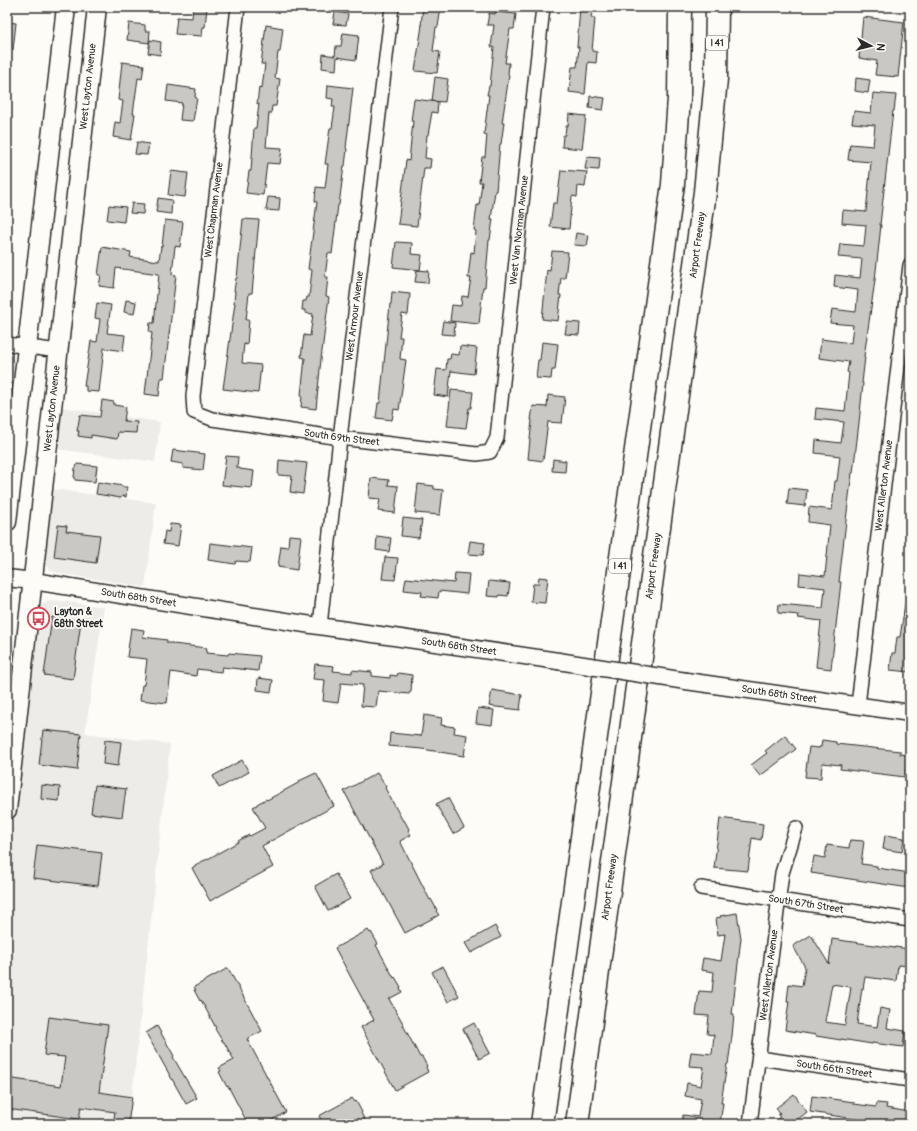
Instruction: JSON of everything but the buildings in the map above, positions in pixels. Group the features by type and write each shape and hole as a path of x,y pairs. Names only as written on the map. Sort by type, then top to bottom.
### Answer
{"highway":[{"name":"I 41","path":"542,1124 673,184 679,98 680,7"},
{"name":"Airport Freeway","path":"577,1124 705,192 716,79 717,7"}],"main road":[{"path":"7,522 66,7"},
{"name":"West Layton Avenue","path":"7,810 34,581 58,351 97,7"}],"street":[{"name":"West Chapman Avenue","path":"194,412 193,396 238,7"},
{"name":"West Armour Avenue","path":"320,626 340,438 392,7"},
{"name":"West Van Norman Avenue","path":"490,452 498,438 543,7"},
{"name":"West Allerton Avenue","path":"858,705 910,265"},
{"path":"7,344 58,351"},
{"name":"South 69th Street","path":"194,412 212,419 340,438 477,454 490,452"},
{"name":"South 68th Street","path":"7,578 686,681 910,713"},
{"name":"West Allerton Avenue","path":"750,1124 782,873 796,828"},
{"name":"South 67th Street","path":"701,888 910,920"},
{"name":"South 66th Street","path":"759,1058 910,1080"}],"shaded area":[{"path":"7,353 11,354 14,361 7,428"},
{"path":"61,407 160,422 155,462 56,449"},
{"path":"52,489 156,503 145,587 57,573 50,570 45,564 44,558"},
{"path":"49,601 70,602 104,607 85,733 170,744 129,1124 7,1124 7,878 38,612 41,605"}],"place":[{"name":"Layton & 68th Street","path":"38,618"}]}
